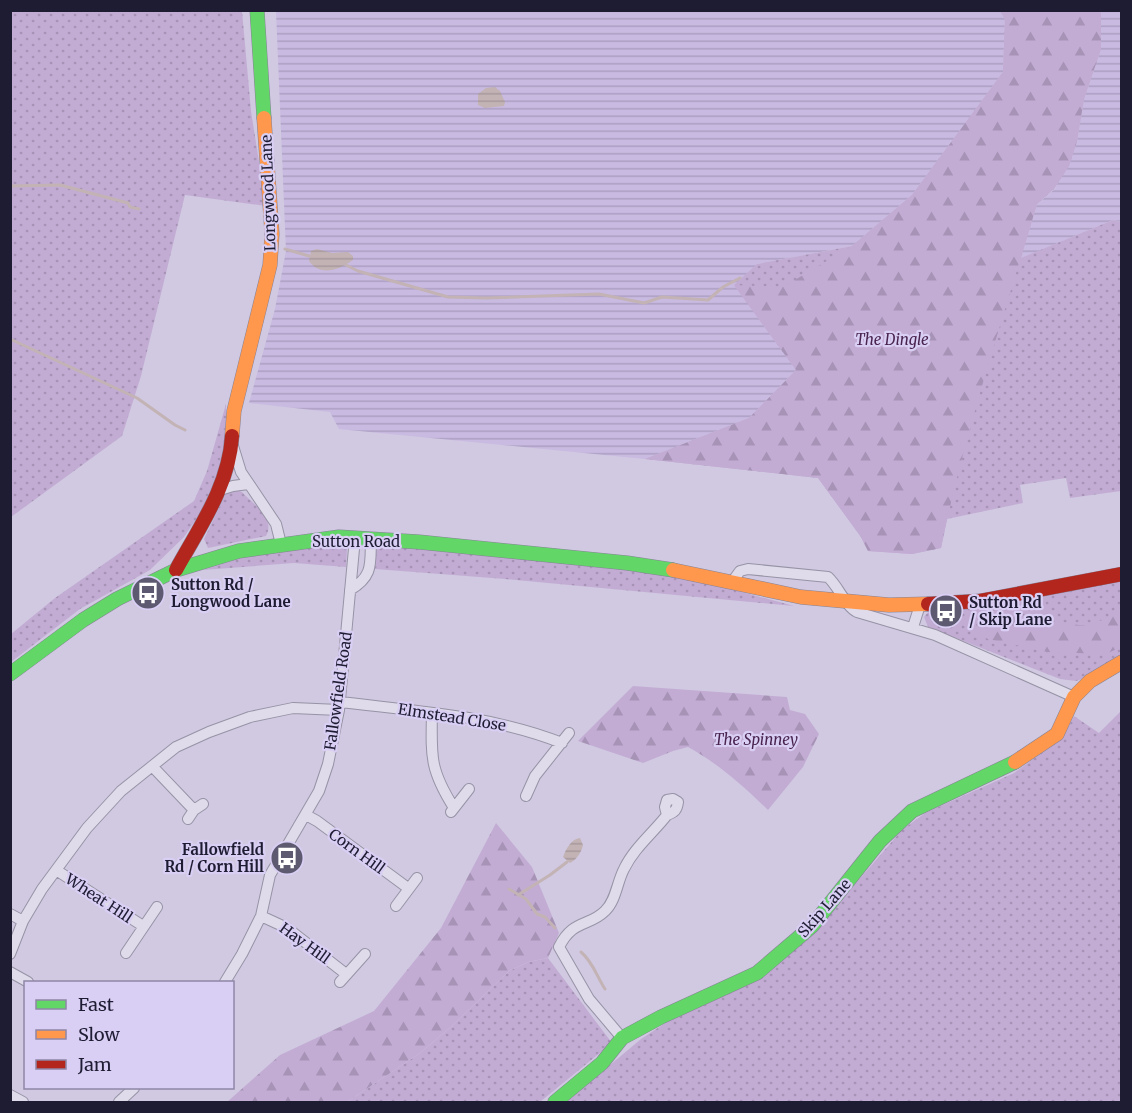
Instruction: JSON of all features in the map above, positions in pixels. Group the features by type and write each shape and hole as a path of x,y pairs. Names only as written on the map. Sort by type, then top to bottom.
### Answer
{"street":[{"name":"Longwood Lane","path":"176,570 220,489 232,443 234,411 270,266 272,249 257,10"},
{"name":"Longwood Lane","path":"232,443 241,472 276,524 281,544"},
{"path":"220,489 248,484"},
{"name":"Sutton Road","path":"10,674 83,620 117,599 176,570 239,551 329,538 431,543 627,563 681,571 801,597 920,605 980,601 1122,574"},
{"name":"Fallowfield Road","path":"226,981 261,916 270,875 320,791 334,738 339,706 355,538"},
{"path":"350,590 361,583 369,573 371,539"},
{"path":"732,582 740,571 748,569 828,577 837,585 847,601 848,608 935,634 1074,697"},
{"path":"913,627 920,605"},
{"name":"Skip Lane","path":"555,1102 602,1063 622,1038 661,1017 757,973 812,926 880,842 912,811 1007,767 1057,734 1074,697 1090,681 1122,662"},
{"name":"Elmstead Close","path":"10,954 23,921 87,828 114,798 176,747 209,732 250,717 293,708 339,706 472,717 507,725 562,743"},
{"path":"432,713 431,758 440,786 452,811 470,789"},
{"path":"526,796 535,776 569,733"},
{"path":"153,766 195,811"},
{"name":"Corn Hill","path":"306,815 408,888"},
{"path":"622,1038 589,999 559,948 571,931 606,911 624,868 645,839 667,815"},
{"name":"Wheat Hill","path":"56,870 143,926"},
{"path":"396,906 417,878"},
{"name":"Wheat Hill","path":"126,952 157,907"},
{"path":"10,914 23,921"},
{"name":"Hay Hill","path":"261,916 287,928 343,978 365,954"},
{"path":"10,972 26,981"},
{"path":"119,1102 133,1089"},
{"path":"10,1095 23,1102"}],"shaded area":[{"path":"1000,10 1005,19 1003,72 912,195 852,246 757,264 796,370 749,418 645,459 339,429 330,412 249,403 275,309 286,251 276,11"},
{"path":"1100,11 1121,11 1121,222 1113,220 1020,259 1037,204 1055,189 1077,141 1084,99 1101,49"},
{"path":"495,87 500,91 505,102 504,106 485,108 478,105 478,94 486,88"},
{"path":"317,249 332,253 348,252 353,256 353,260 336,269 319,269 309,261 311,251"},
{"path":"580,838 583,845 581,851 570,863 563,857 564,854 571,842"}],"green space":[{"path":"11,11 242,11 251,111 266,206 185,195 141,376 122,436 11,517"},
{"name":"The Dingle","path":"1000,11 1100,11 1101,14 1101,49 1084,99 1077,141 1069,166 1054,189 1037,204 1021,258 1113,220 1121,222 1121,491 1070,498 1066,478 1020,485 1023,503 947,519 941,548 912,554 868,551 861,537 818,478 645,459 749,418 796,370 734,285 757,264 852,246 912,195 1003,72 1005,19"},
{"name":"The Dingle","path":"1000,11 1100,11 1101,49 1084,99 1077,141 1069,166 1054,189 1037,204 961,461 941,548 912,554 868,551 861,537 818,478 645,459 749,418 796,370 734,285 783,287 852,246 912,195 1003,72 1005,19"},
{"path":"226,404 227,450 220,477 202,511 184,537 150,570 80,609 11,662 11,634 55,598 194,501 207,471"},
{"path":"237,490 242,492 266,517 268,529 266,536 208,548 204,539 226,493"},
{"path":"341,543 347,549 346,567 294,563 203,570 251,555"},
{"path":"378,544 679,575 794,606 375,569"},
{"path":"1121,580 1121,655 1076,681 1060,679 928,627 924,617 929,611"},
{"path":"983,610 1007,611 1044,621 1088,626 1121,612 1121,647 1106,654 1048,652 988,639 962,624 968,613"},
{"name":"The Spinney","path":"633,686 787,697 790,710 805,714 819,734 803,767 768,810 730,776 688,747 643,763 578,741"},
{"path":"1121,711 1121,1102 566,1102 641,1039 676,1016 766,975 823,921 902,830 925,813 1014,773 1063,737 1074,716 1099,733"},
{"path":"496,823 532,867 559,933 548,958 528,962 509,971 452,1026 420,1053 347,1102 227,1102 280,1055 374,1011 441,928"},
{"path":"548,958 612,1043 540,1102 347,1102 420,1053 452,1026 509,971 528,962"}],"waterway":[{"path":"10,186 60,185 128,203 130,207 139,209"},
{"path":"285,249 309,256"},
{"path":"346,265 358,271 448,297 599,294 644,303 662,297 708,300 723,287 740,278"},
{"path":"10,339 137,398 185,430"},
{"path":"518,895 567,862"},
{"path":"509,889 526,899 537,914 545,917 555,928"},
{"path":"581,952 592,965 605,989"}],"traffic: fast":[{"path":"257,10 264,118"},
{"path":"10,674 83,620 117,599 176,570 239,551 339,537 419,542 627,563 673,570"},
{"path":"555,1102 602,1063 622,1038 661,1017 757,973 812,926 880,841 912,811 1015,762"}],"traffic: slow":[{"path":"232,436 234,411 270,265 272,234 264,118"},
{"path":"673,570 801,597 889,605 928,604"},
{"path":"1015,762 1057,734 1074,697 1090,681 1122,662"}],"traffic: jam":[{"path":"176,570 212,506 225,472 232,436"},
{"path":"928,604 980,601 1122,574"}],"place":[{"name":"Sutton Rd / Longwood Lane","path":"148,593"},
{"name":"Sutton Rd / Skip Lane","path":"946,611"},
{"name":"Fallowfield Rd / Corn Hill","path":"287,858"}]}
